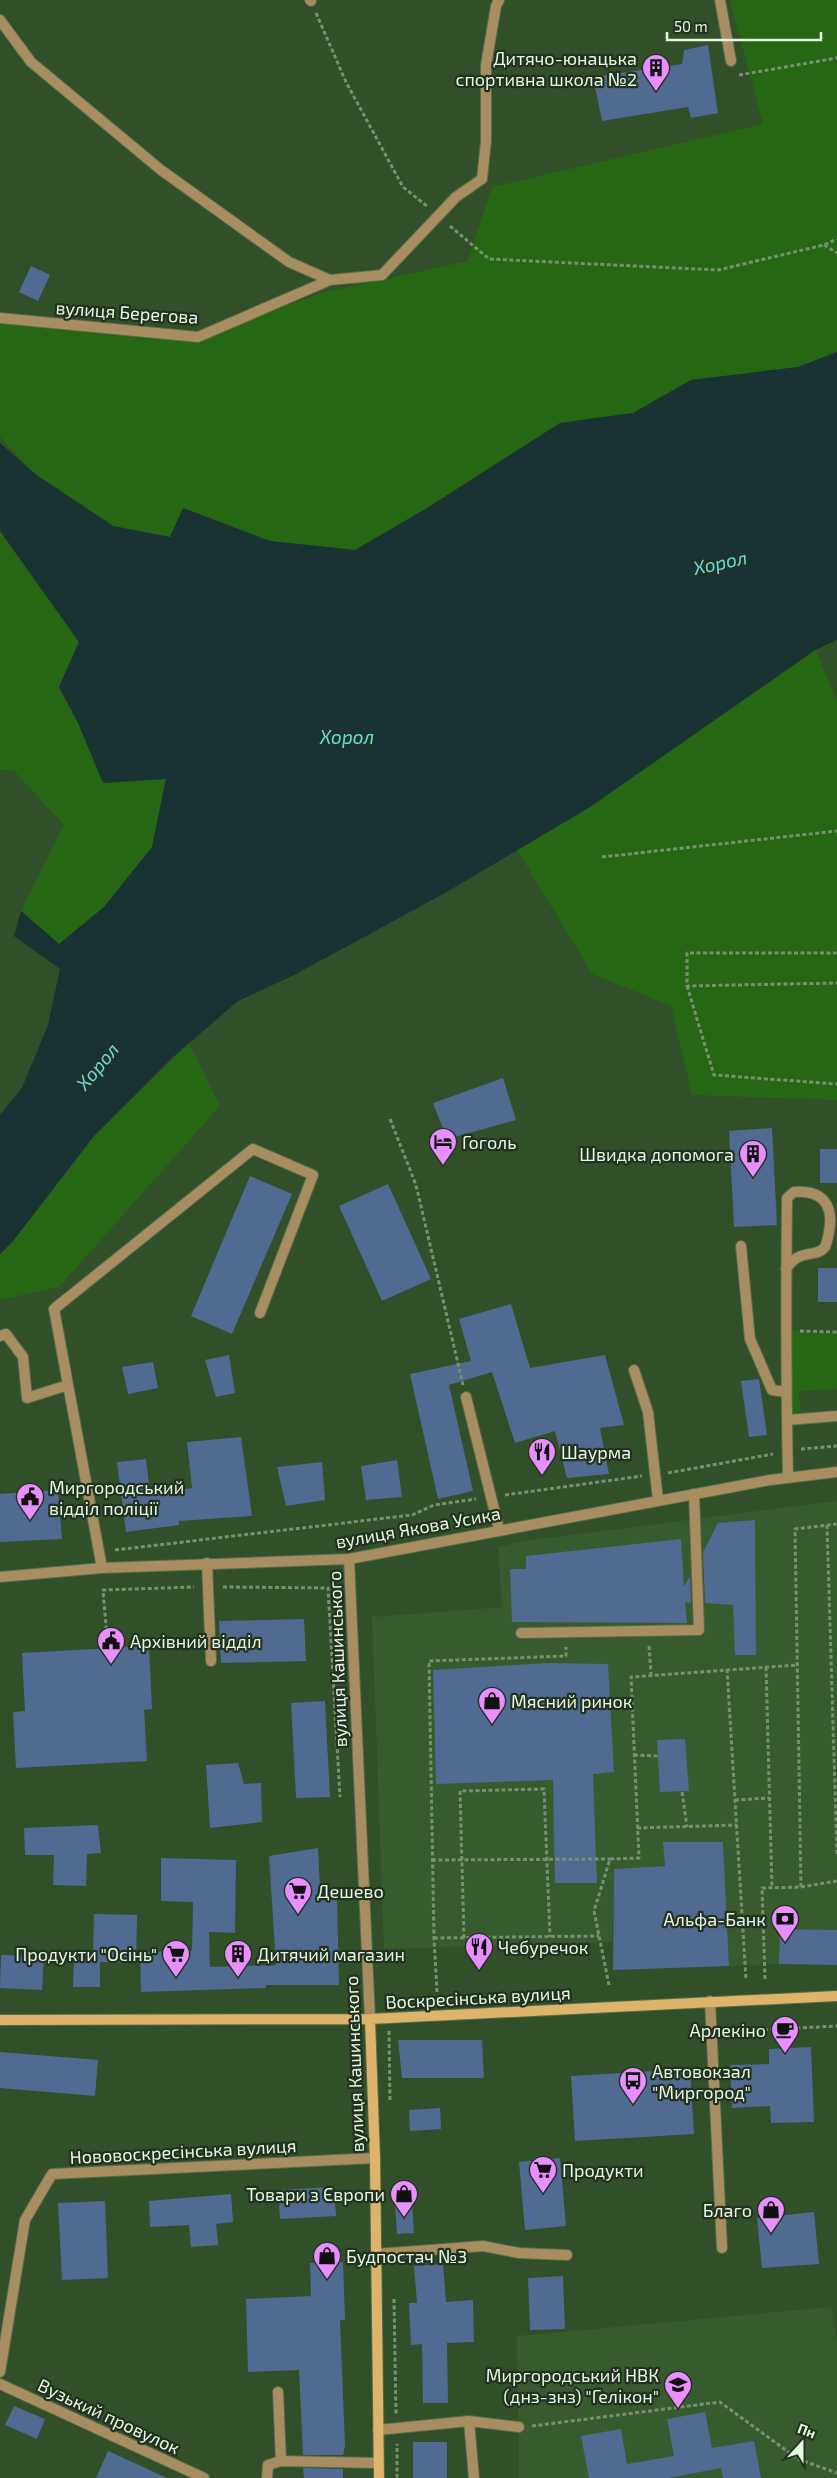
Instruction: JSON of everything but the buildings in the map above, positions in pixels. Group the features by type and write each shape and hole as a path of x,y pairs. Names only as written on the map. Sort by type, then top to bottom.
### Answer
{"street":[{"path":"0,20 31,62 162,170 288,262 330,280 382,275 456,198 482,179 486,141 486,65 496,6 500,0"},
{"path":"720,0 731,61"},
{"name":"вулиця Берегова","path":"0,318 198,337 330,280"},
{"path":"102,1568 54,1309 253,1149 313,1175 260,1313"},
{"path":"786,1269 792,1259 821,1250 827,1240 831,1221 829,1210 825,1201 814,1193 794,1192 787,1198 786,1269 786,1392 788,1478"},
{"path":"742,1246 750,1338 772,1390 786,1392"},
{"path":"0,1336 6,1334 23,1357 27,1398 68,1386"},
{"path":"634,1370 648,1412 658,1500"},
{"path":"466,1397 499,1529"},
{"path":"787,1420 837,1416"},
{"name":"вулиця Якова Усика","path":"0,1577 102,1568 349,1559 658,1500 788,1478 837,1472"},
{"path":"521,1633 699,1630 694,1494"},
{"name":"вулиця Кашинського","path":"349,1559 375,2158 379,2478"},
{"path":"206,1563 211,1661"},
{"name":"Воскресінська вулиця","path":"0,2020 370,2019 837,1996"},
{"path":"710,2001 722,2248"},
{"name":"Нововоскресінська вулиця","path":"0,2372 25,2220 52,2174 375,2158"},
{"path":"376,2254 483,2246 519,2253 567,2255"},
{"name":"Вузький провулок","path":"0,2384 204,2478"},
{"path":"278,2392 281,2461"},
{"path":"378,2430 469,2421 519,2427"},
{"path":"469,2421 474,2478"},
{"path":"267,2478 268,2465 281,2461 378,2463"}],"path":[{"path":"311,1 346,82 403,187 490,259 718,270 824,245 837,240"},
{"path":"738,75 837,58"},
{"path":"824,245 837,253"},
{"path":"602,857 837,831"},
{"path":"837,953 687,953 687,986 714,1074 837,1084"},
{"path":"687,986 837,983"},
{"path":"390,1119 416,1185 466,1397"},
{"path":"786,1330 837,1332"},
{"path":"99,1552 412,1516 434,1505 655,1475 788,1452 837,1446"},
{"path":"801,1887 795,1529 837,1524"},
{"path":"827,1525 837,1855"},
{"path":"108,1648 103,1590 208,1587 328,1588 340,1797"},
{"path":"648,1631 651,1674"},
{"path":"437,1992 432,1860 429,1661 566,1656 565,1632"},
{"path":"432,1860 546,1861 638,1858 631,1677 651,1674 797,1665"},
{"path":"766,1667 772,1888"},
{"path":"726,1669 746,1980"},
{"path":"634,1755 658,1756"},
{"path":"464,1938 460,1791 544,1789 550,1937"},
{"path":"682,1792 687,1827"},
{"path":"735,1800 769,1798"},
{"path":"637,1828 737,1825"},
{"path":"609,1985 594,1911 610,1860"},
{"path":"765,1979 762,1888 801,1887 837,1881"},
{"path":"434,1938 599,1936"},
{"path":"711,2033 837,2026"},
{"path":"519,2427 720,2402 798,2459 837,2473"}],"shaded area":[{"path":"837,1501 837,1930 780,1929 779,1964 729,1966 723,1842 664,1842 665,1866 614,1869 612,1942 384,1949 372,1617 502,1607 498,1547 523,1541"},
{"name":"Миргородський НВК (днз-знз) \"Гелікон\"","path":"831,2307 837,2339 837,2478 519,2478 517,2336"}],"green space":[{"path":"730,0 837,0 837,352 798,367 691,380 633,413 560,423 427,508 355,550 270,541 184,508 170,537 113,526 35,474 0,437 0,318 198,337 321,293 468,261 492,187 763,124"},
{"path":"0,531 79,642 59,687 78,723 166,778 152,847 104,907 59,944 21,911 64,825 13,770 0,770"},
{"path":"816,650 837,702 837,1100 692,1095 671,1006 592,974 517,850 590,807"},
{"path":"189,1043 220,1106 59,1287 0,1300 0,1254 13,1241 94,1136"},
{"path":"786,1330 837,1332 837,1389 799,1391 801,1419 787,1420"}],"water":[{"name":"Хорол","path":"837,352 837,640 815,650 590,807 445,893 294,975 238,1001 173,1057 94,1136 13,1241 0,1254 0,1115 22,1088 48,1025 60,969 14,936 21,911 59,944 104,907 152,847 166,779 103,783 78,723 59,687 79,642 0,531 0,443 35,474 113,526 170,537 183,508 270,541 355,550 427,508 560,423 633,413 691,380 798,367"}],"place":[{"name":"Дитячо-юнацька спортивна школа №2","path":"656,92"},
{"name":"Гоголь","path":"443,1166"},
{"name":"Швидка допомога","path":"753,1178"},
{"name":"Шаурма","path":"542,1476"},
{"name":"Миргородський відділ поліції","path":"30,1521"},
{"name":"Архівний відділ","path":"111,1665"},
{"name":"Мясний ринок","path":"492,1725"},
{"name":"Дешево","path":"298,1915"},
{"name":"Альфа-Банк","path":"785,1943"},
{"name":"Чебуречок","path":"479,1971"},
{"name":"Продукти \"Осінь\"","path":"176,1978"},
{"name":"Дитячий магазин","path":"238,1978"},
{"name":"Арлекіно","path":"785,2054"},
{"name":"Автовокзал \"Миргород\"","path":"633,2105"},
{"name":"Продукти","path":"543,2194"},
{"name":"Товари з Європи","path":"404,2218"},
{"name":"Благо","path":"771,2234"},
{"name":"Будпостач №3","path":"327,2280"},
{"name":"Миргородський НВК (днз-знз) \"Гелікон\"","path":"678,2409"}]}
